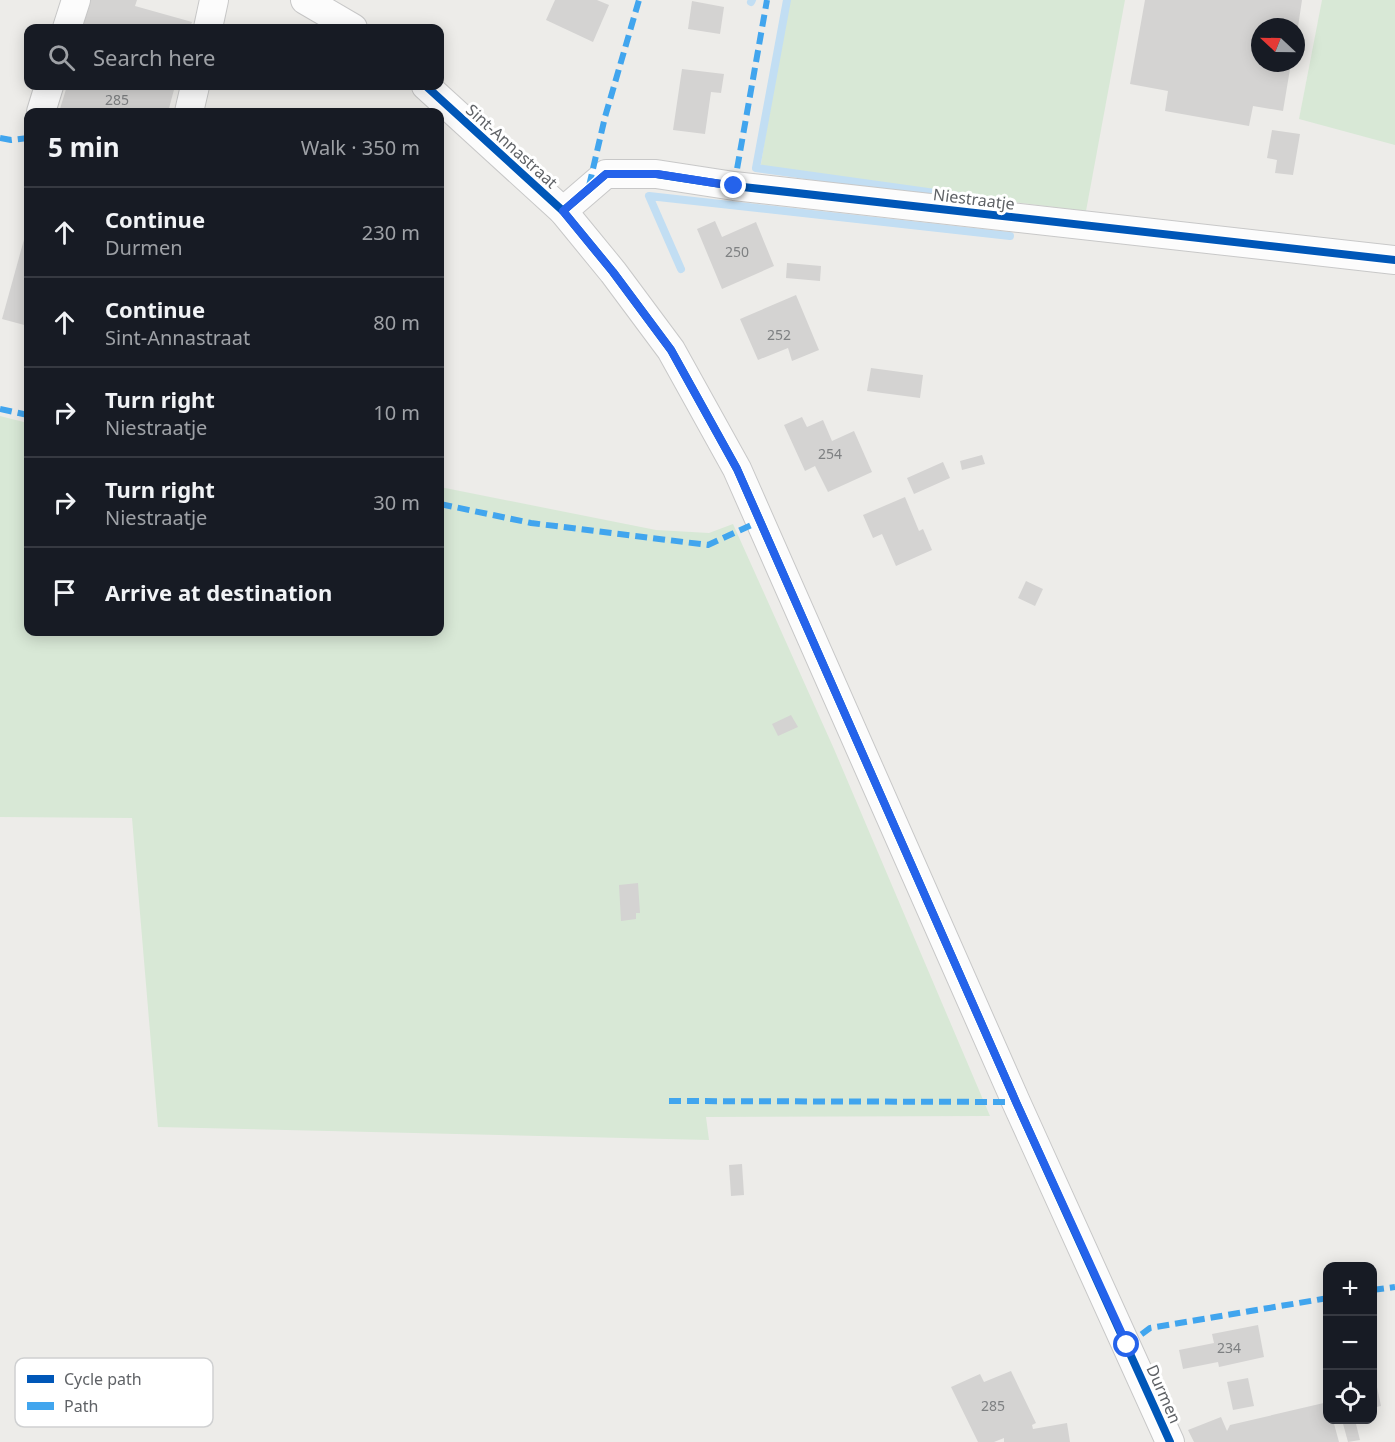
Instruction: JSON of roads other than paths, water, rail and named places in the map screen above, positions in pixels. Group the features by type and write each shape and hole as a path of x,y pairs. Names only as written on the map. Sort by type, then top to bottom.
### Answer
{"street":[{"path":"68,24 76,0"},
{"path":"209,24 214,0"},
{"path":"305,0 346,24"},
{"path":"42,108 48,90"},
{"path":"190,108 194,90"},
{"name":"Sint-Annastraat","path":"430,90 563,211 613,272 671,350 737,469"},
{"name":"Niestraatje","path":"563,211 606,174 657,174 734,186 1395,260"},
{"name":"Durmen","path":"737,469 1016,1102 1170,1442"}],"waterway":[{"path":"787,0 756,168 978,199"},
{"path":"681,269 649,196 1010,236"}]}
